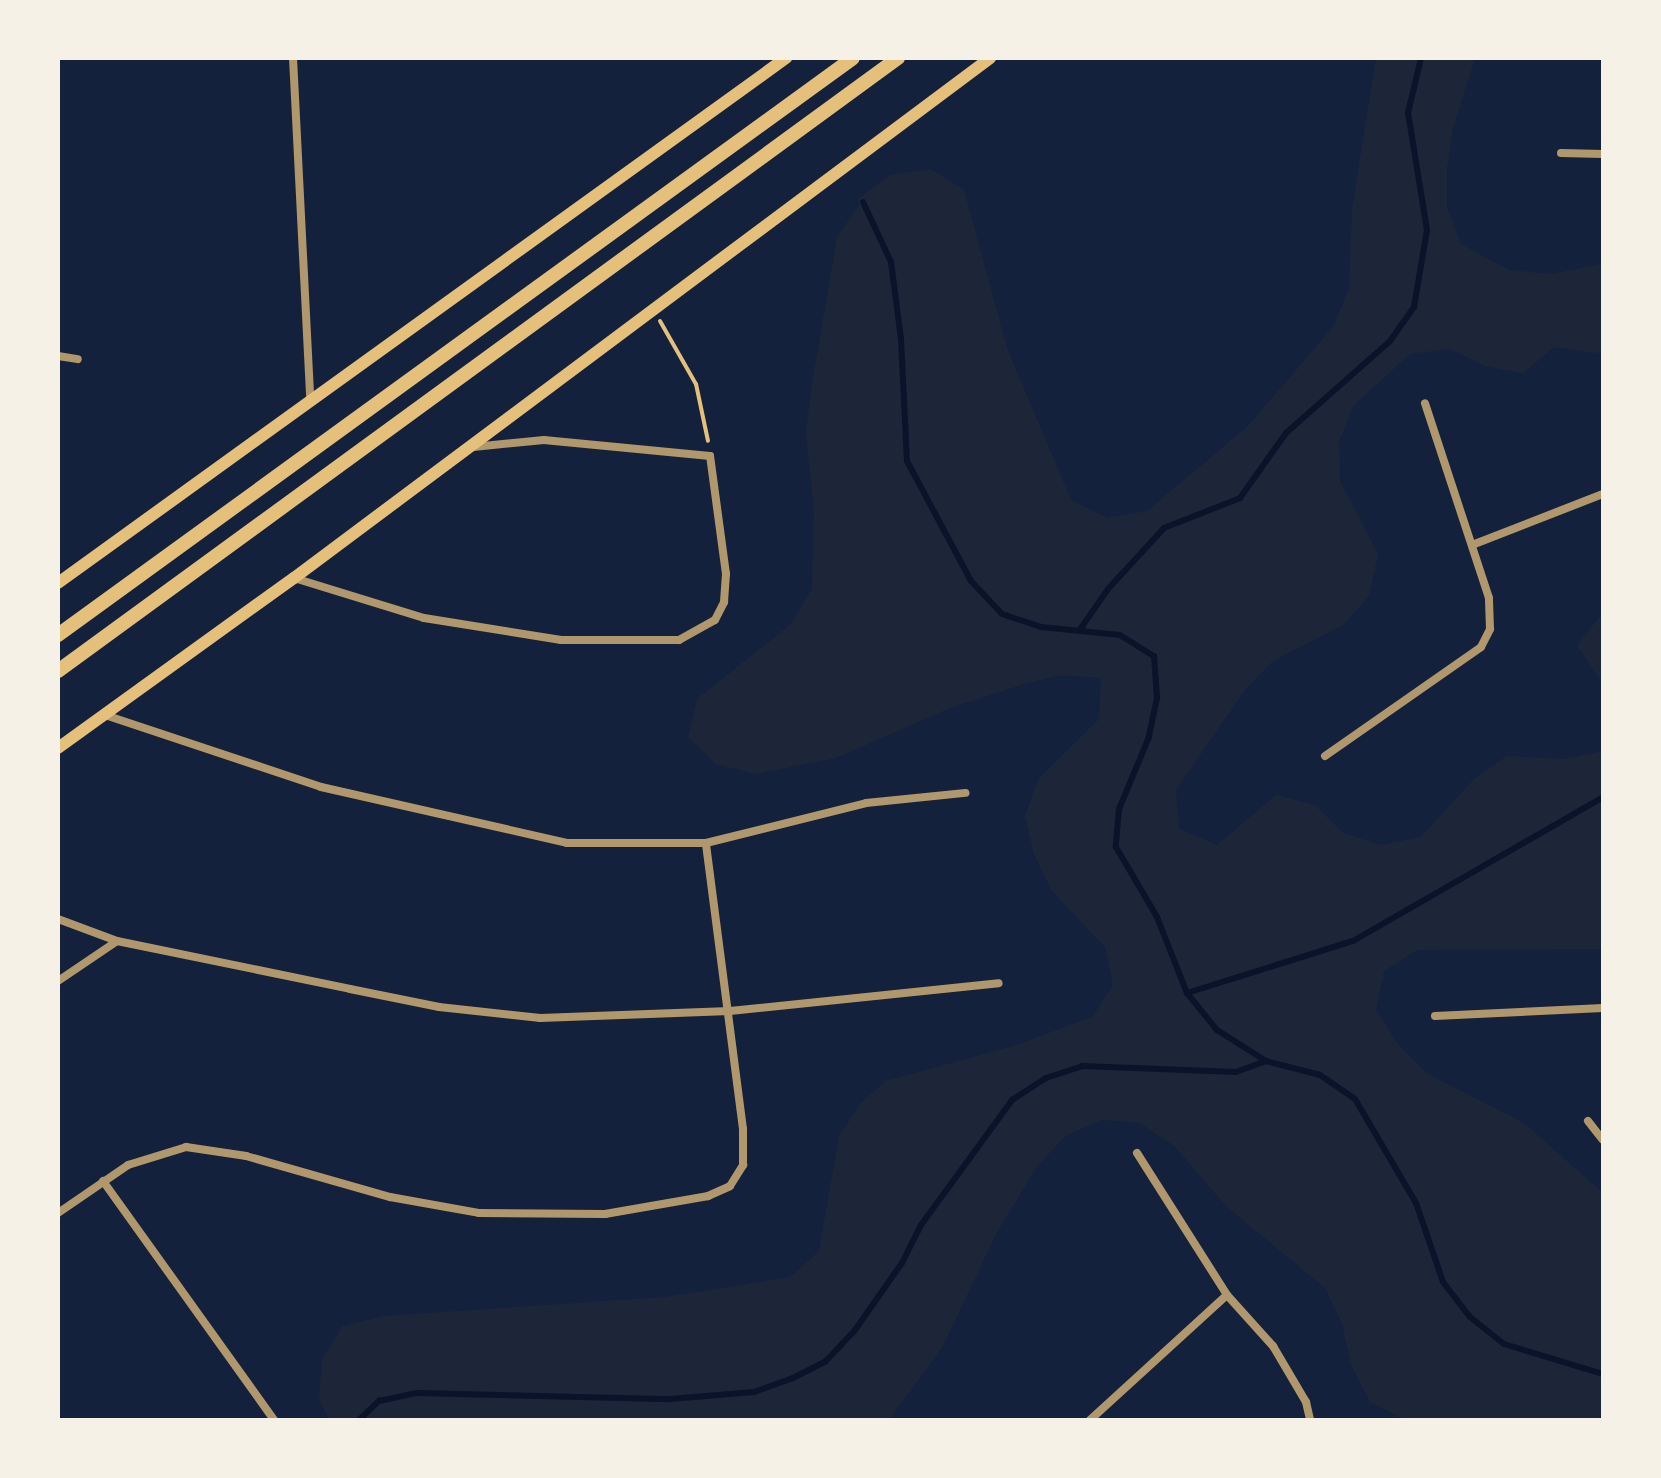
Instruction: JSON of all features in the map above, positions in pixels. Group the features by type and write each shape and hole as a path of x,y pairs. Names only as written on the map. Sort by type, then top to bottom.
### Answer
{"highway":[{"path":"58,635 853,58"},
{"path":"58,671 898,58"}],"main road":[{"path":"58,583 786,58"},
{"path":"58,748 294,578 990,58"}],"street":[{"path":"293,58 310,399"},
{"path":"1561,153 1603,154"},
{"path":"58,356 78,359"},
{"path":"1325,756 1487,639 1489,598 1425,403"},
{"path":"294,578 424,618 561,640 679,640 710,626 724,602 726,574 710,456 521,439 469,448"},
{"path":"1472,545 1603,494"},
{"path":"105,715 321,787 514,835 594,845 706,843 866,803 965,793"},
{"path":"58,1213 103,1181 151,1154 207,1147 390,1197 479,1213 605,1214 708,1196 730,1186 743,1165 730,1011 706,843"},
{"path":"58,919 117,941 488,1014 606,1018 730,1011 999,983"},
{"path":"58,981 117,941"},
{"path":"1435,1016 1603,1008"},
{"path":"1588,1121 1603,1140"},
{"path":"1137,1153 1227,1295 1273,1346 1306,1402 1310,1420"},
{"path":"103,1181 274,1420"},
{"path":"1090,1420 1227,1295"}],"path":[{"path":"654,309 696,384 710,456"}],"shaded area":[{"path":"1376,58 1475,58 1453,128 1447,168 1447,207 1461,244 1509,270 1551,274 1603,264 1603,354 1554,347 1523,373 1485,366 1450,349 1410,354 1353,406 1339,442 1340,481 1378,554 1369,596 1343,625 1273,661 1244,691 1176,790 1179,829 1217,845 1276,795 1315,805 1343,833 1381,845 1421,837 1474,779 1507,756 1564,759 1603,751 1603,949 1417,950 1384,971 1376,1010 1399,1046 1428,1074 1524,1123 1603,1193 1603,1420 1406,1420 1370,1402 1352,1367 1342,1324 1325,1288 1227,1207 1174,1146 1140,1123 1102,1120 1065,1136 1036,1168 996,1234 943,1346 889,1420 329,1420 319,1398 322,1359 343,1326 384,1316 665,1297 790,1277 819,1251 839,1136 861,1103 886,1081 1013,1046 1092,1017 1113,985 1105,947 1052,891 1034,854 1025,816 1039,778 1099,719 1101,678 1061,675 1024,684 950,708 836,758 756,774 716,764 688,737 697,699 791,624 812,589 814,511 806,435 810,396 837,237 859,205 858,199 890,175 931,169 964,190 1007,348 1071,500 1108,518 1147,511 1248,426 1334,326 1349,288 1352,209"},
{"path":"1603,612 1603,683 1577,646"}],"waterway":[{"path":"1081,628 1108,589 1164,528 1240,498 1286,433 1390,341 1414,307 1427,230 1408,113 1421,58"},
{"path":"863,202 891,262 901,339 907,461 971,581 1002,614 1041,627 1120,635 1154,656 1157,698 1149,737 1119,809 1116,847 1157,917 1187,993 1217,1030 1266,1061 1320,1075 1355,1099 1416,1203 1443,1282 1470,1317 1504,1344 1603,1374"},
{"path":"1187,993 1353,941 1603,797"},
{"path":"359,1420 379,1401 418,1393 670,1399 754,1392 793,1378 826,1361 855,1330 902,1263 921,1225 1012,1100 1046,1078 1082,1066 1236,1072 1266,1061"}]}
